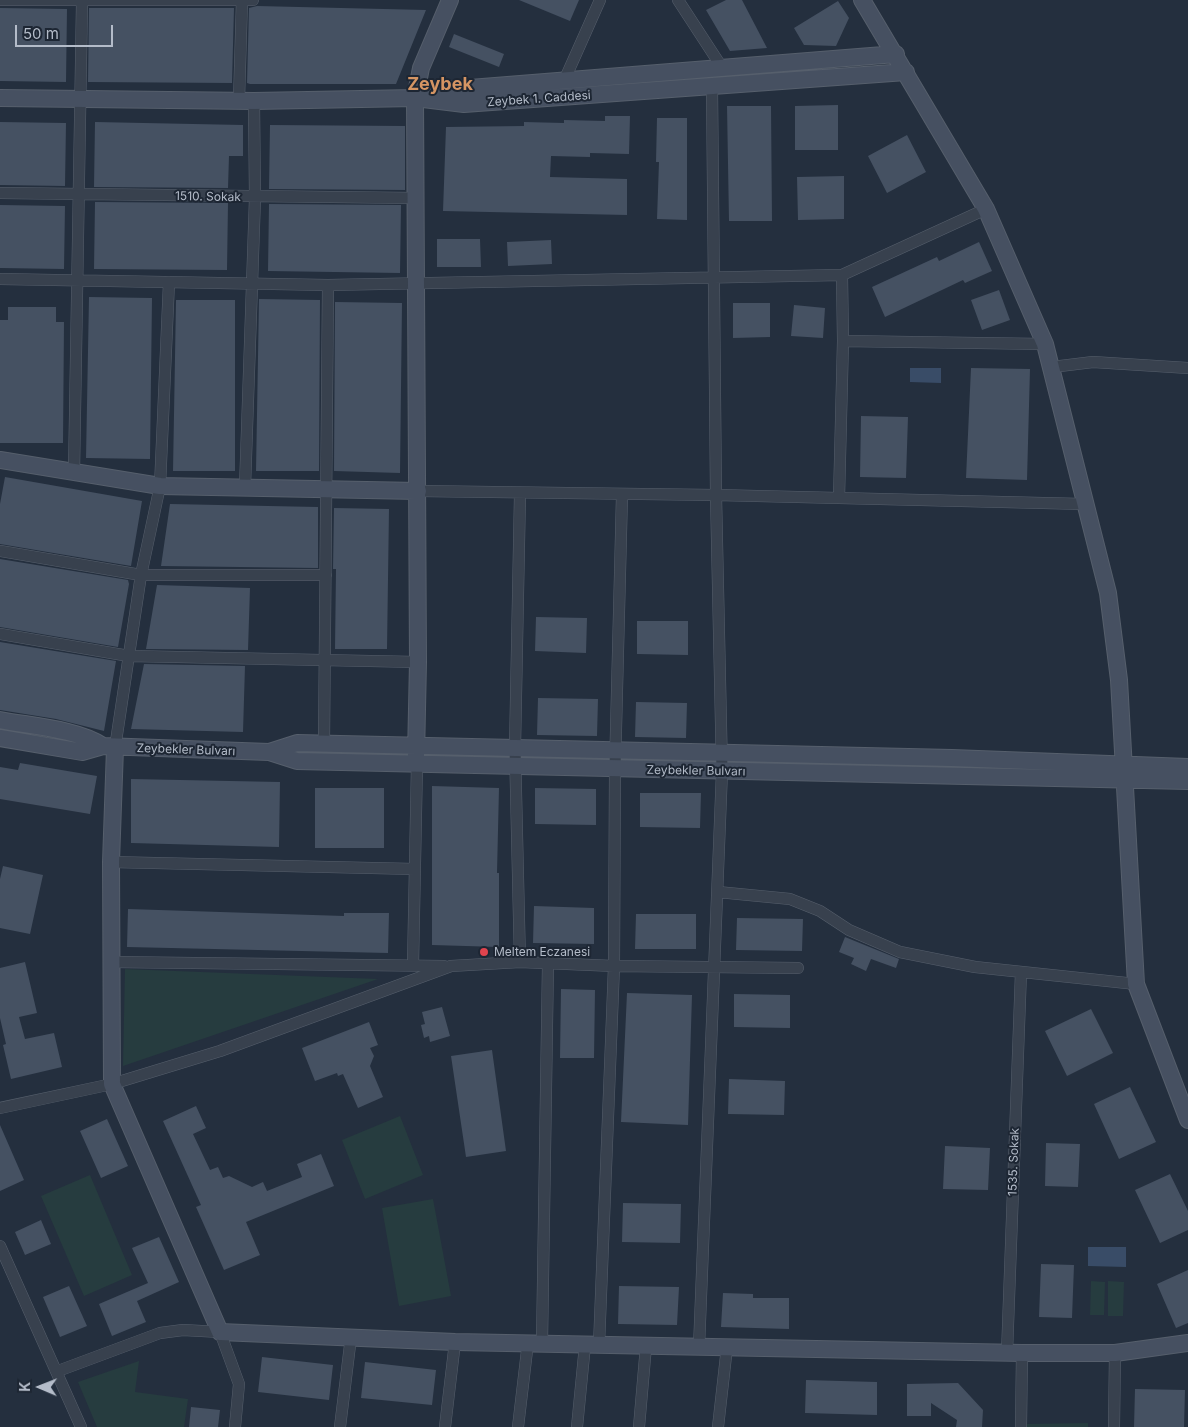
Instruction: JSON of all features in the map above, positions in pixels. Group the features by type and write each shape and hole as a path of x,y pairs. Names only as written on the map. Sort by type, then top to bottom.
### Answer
{"street":[{"path":"0,0 82,2 253,0"},
{"path":"242,0 247,101 255,198 245,487"},
{"path":"413,965 418,662 415,198 422,98 421,68 450,0"},
{"path":"564,81 600,0"},
{"path":"678,0 723,69"},
{"path":"862,0 896,54 986,209 1045,344 1052,368 1084,504 1108,593 1119,680 1136,984 1188,1120"},
{"path":"74,473 82,2"},
{"name":"Zeybek 1. Caddesi","path":"422,98 445,90 896,54"},
{"name":"Zeybek 1. Caddesi","path":"422,98 464,104 906,72"},
{"path":"700,1347 716,968 722,771 716,495 712,87"},
{"path":"0,98 247,101 422,98"},
{"name":"1510. Sokak","path":"0,194 255,198 415,198"},
{"path":"0,279 328,285 842,275 986,209"},
{"path":"839,498 843,341 842,275"},
{"path":"169,282 160,486 141,575 129,656 109,747 112,1084 220,1332 239,1384 235,1427"},
{"path":"324,744 328,285"},
{"path":"843,341 1045,344"},
{"path":"1052,368 1093,362 1188,368"},
{"path":"0,460 160,486 327,488 520,494 716,495 1084,504"},
{"path":"520,494 515,748 520,962"},
{"path":"577,1427 592,1345 614,966 615,769 622,494"},
{"path":"0,551 141,575 326,575"},
{"path":"0,634 129,656 418,662"},
{"name":"Zeybekler Bulvarı","path":"0,720 90,739 109,747"},
{"name":"Zeybekler Bulvarı","path":"0,738 82,752 109,747 268,752 297,761 931,776 1124,772"},
{"name":"Zeybekler Bulvarı","path":"268,752 297,743 616,750 931,758 1124,772"},
{"path":"931,758 931,776"},
{"path":"1124,772 1188,767"},
{"path":"1124,772 1188,781"},
{"path":"111,862 415,869"},
{"path":"718,892 790,899 820,911 849,930 900,952 975,967 1136,984"},
{"path":"111,962 451,966 520,962 614,966 798,968"},
{"path":"518,1427 535,1343 548,963"},
{"path":"0,1108 112,1084 220,1051 451,966"},
{"name":"1535. Sokak","path":"1021,972 1015,1353 1021,1427"},
{"path":"0,1246 58,1371 81,1427"},
{"path":"58,1371 160,1333 183,1330 455,1342 1015,1353 1114,1353 1188,1344"},
{"path":"340,1427 351,1337"},
{"path":"445,1427 455,1342"},
{"path":"639,1427 646,1346"},
{"path":"718,1427 727,1347"},
{"path":"1114,1353 1114,1427"}],"green space":[{"path":"125,969 378,979 123,1066"},
{"path":"400,1116 423,1175 365,1199 342,1140"},
{"path":"90,1175 132,1275 84,1296 41,1196"},
{"path":"433,1199 451,1296 399,1306 382,1208"},
{"path":"1091,1281 1105,1282 1104,1315 1090,1315"},
{"path":"1108,1281 1124,1282 1123,1316 1108,1316"},
{"path":"139,1361 135,1392 188,1399 184,1427 97,1427 78,1382"},
{"path":"1088,1423 1088,1427 1024,1427 1024,1424"}],"water":[{"path":"910,368 941,368 941,383 910,382"},
{"path":"1088,1247 1126,1247 1126,1267 1088,1266"}],"building":[{"path":"519,0 579,0 570,21"},
{"path":"726,0 742,0 767,48 730,51 706,10"},
{"path":"838,1 849,18 836,46 804,45 794,28"},
{"path":"257,6 426,10 396,84 250,84 247,83 249,8"},
{"path":"0,8 67,9 66,82 0,81"},
{"path":"89,8 234,8 232,83 88,82"},
{"path":"454,34 504,54 499,67 449,47"},
{"path":"838,105 838,150 795,150 795,106"},
{"path":"727,106 771,106 772,221 729,221"},
{"path":"605,116 630,116 629,154 590,153 590,157 551,156 550,177 627,179 627,215 443,211 446,127 524,126 524,122 564,123 564,120 605,121"},
{"path":"657,118 687,118 687,220 657,219 659,162 656,162"},
{"path":"0,122 66,123 65,186 0,185"},
{"path":"95,122 243,125 243,156 229,156 228,188 94,187"},
{"path":"270,125 405,126 405,190 269,189"},
{"path":"907,135 926,172 887,193 868,156"},
{"path":"844,176 844,219 798,220 797,177"},
{"path":"95,202 228,203 227,270 94,269"},
{"path":"269,204 401,205 400,273 268,271"},
{"path":"0,205 65,206 64,269 0,268"},
{"path":"437,239 480,239 481,267 437,267"},
{"path":"551,240 552,264 508,266 507,242"},
{"path":"979,242 992,271 965,283 963,280 885,317 872,287 937,257 939,261"},
{"path":"999,290 1010,320 982,330 971,300"},
{"path":"89,297 152,298 150,459 86,458"},
{"path":"259,299 320,300 319,471 256,471"},
{"path":"176,300 235,300 235,471 173,471"},
{"path":"335,302 402,303 400,473 334,471"},
{"path":"733,303 770,303 770,337 733,338"},
{"path":"794,305 825,308 823,338 791,336"},
{"path":"8,307 56,307 56,322 64,322 63,443 0,443 0,320 8,320"},
{"path":"971,368 1030,369 1027,480 966,478"},
{"path":"861,416 908,417 906,478 860,477"},
{"path":"5,477 142,501 131,566 0,544 0,504"},
{"path":"170,504 318,507 318,568 161,566"},
{"path":"334,508 389,509 387,649 335,649 336,569 333,569"},
{"path":"0,559 128,580 129,584 118,647 0,627"},
{"path":"157,585 250,588 248,650 146,649"},
{"path":"536,617 587,618 586,653 535,651"},
{"path":"637,621 688,621 688,655 637,654"},
{"path":"0,642 116,661 104,731 56,719 0,710"},
{"path":"144,664 245,666 243,732 131,729"},
{"path":"538,698 598,699 597,736 537,735"},
{"path":"636,702 687,703 686,738 635,737"},
{"path":"20,763 97,776 90,814 0,799 0,767 18,770"},
{"path":"131,779 280,782 279,847 131,843"},
{"path":"432,786 499,788 497,873 499,873 499,947 432,945"},
{"path":"315,788 384,788 384,848 315,848"},
{"path":"535,788 596,789 596,825 535,824"},
{"path":"640,793 701,793 700,828 640,827"},
{"path":"3,866 43,875 30,934 0,928 0,879"},
{"path":"534,906 594,908 594,944 533,943"},
{"path":"128,909 344,916 344,913 389,913 388,953 127,947"},
{"path":"636,914 696,914 696,949 635,949"},
{"path":"737,918 803,919 802,951 736,950"},
{"path":"845,937 899,959 896,968 871,959 866,971 851,964 854,958 839,952"},
{"path":"25,962 37,1013 19,1017 25,1039 54,1033 62,1067 11,1079 3,1045 6,1044 0,1018 0,968"},
{"path":"561,989 595,990 594,1058 560,1058"},
{"path":"627,993 692,995 688,1125 621,1122"},
{"path":"734,994 790,995 790,1028 734,1027"},
{"path":"442,1007 450,1036 430,1042 429,1036 424,1038 421,1025 425,1024 422,1012"},
{"path":"1091,1009 1113,1053 1067,1076 1045,1031"},
{"path":"369,1022 378,1045 370,1048 374,1056 370,1066 383,1097 358,1108 343,1074 338,1076 337,1073 315,1081 302,1048"},
{"path":"492,1050 506,1151 466,1157 451,1056"},
{"path":"729,1079 785,1081 784,1115 728,1114"},
{"path":"1130,1087 1156,1142 1119,1159 1094,1104"},
{"path":"196,1106 206,1128 193,1134 210,1170 218,1167 223,1178 229,1176 252,1187 263,1182 267,1191 302,1177 297,1164 321,1154 334,1186 246,1222 260,1255 224,1270 196,1207 201,1205 163,1121"},
{"path":"107,1119 128,1166 101,1178 80,1131"},
{"path":"0,1125 24,1180 0,1191"},
{"path":"1046,1143 1080,1144 1078,1187 1045,1186"},
{"path":"945,1146 990,1148 988,1190 943,1189"},
{"path":"1170,1174 1188,1211 1188,1230 1160,1243 1135,1190"},
{"path":"623,1203 681,1204 680,1243 622,1242"},
{"path":"41,1220 51,1244 25,1255 15,1232"},
{"path":"159,1237 179,1282 137,1301 146,1322 112,1336 99,1304 148,1283 132,1248"},
{"path":"1041,1264 1074,1265 1072,1318 1039,1317"},
{"path":"1188,1270 1188,1323 1176,1328 1157,1284"},
{"path":"69,1286 87,1326 60,1337 43,1297"},
{"path":"619,1286 679,1287 677,1325 618,1324"},
{"path":"723,1293 753,1294 753,1298 789,1298 789,1329 721,1327"},
{"path":"262,1357 333,1365 329,1400 258,1392"},
{"path":"365,1362 436,1370 432,1405 361,1398"},
{"path":"806,1380 877,1382 877,1415 805,1413"},
{"path":"958,1383 983,1410 982,1427 956,1427 957,1420 931,1403 931,1416 907,1416 907,1384"},
{"path":"1135,1389 1185,1390 1184,1427 1134,1427"},
{"path":"191,1407 220,1410 218,1427 189,1427"}],"place":[{"name":"Meltem Eczanesi","path":"484,952"}],"district":[{"name":"Zeybek","path":"440,85"}]}
